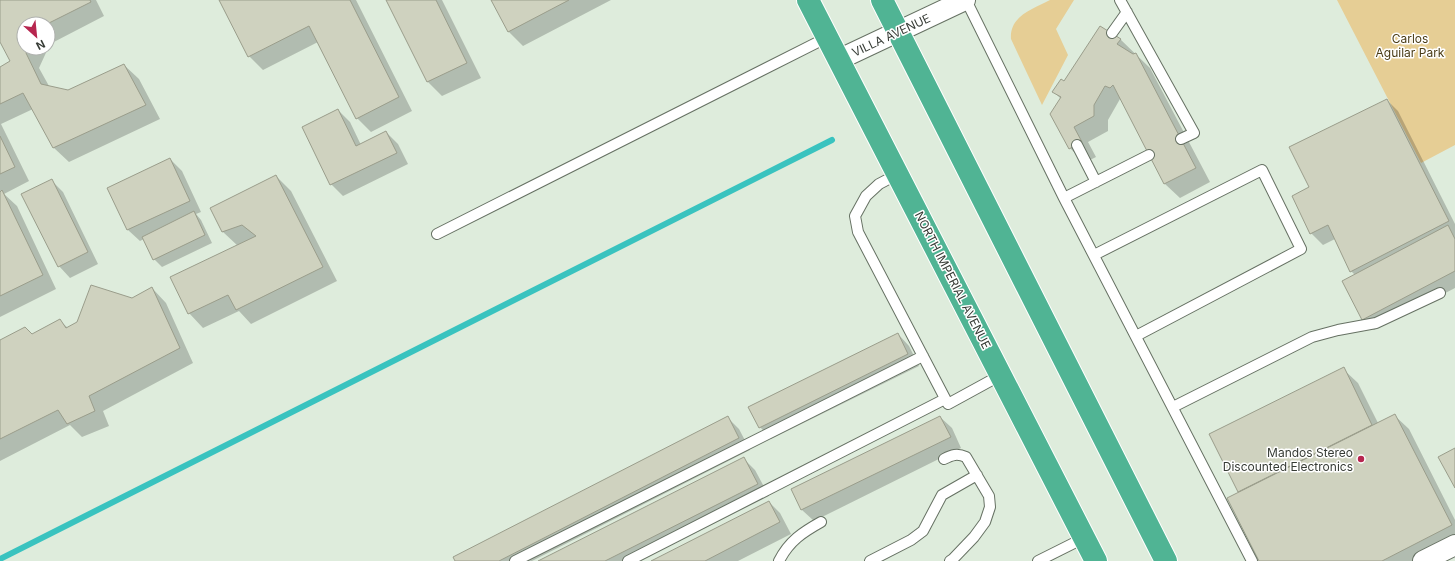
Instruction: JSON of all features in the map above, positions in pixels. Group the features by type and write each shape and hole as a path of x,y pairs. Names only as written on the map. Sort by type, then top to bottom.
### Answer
{"highway":[{"name":"NORTH IMPERIAL AVENUE","path":"808,0 840,59 1096,561"},
{"path":"882,0 1166,561"}],"street":[{"name":"VILLA AVENUE","path":"840,59 966,0"},
{"path":"1423,561 1455,545"}],"lane":[{"path":"966,0 1064,198 1252,561"},
{"path":"1120,0 1194,133 1181,139"},
{"path":"1112,33 1127,12"},
{"path":"437,234 828,37"},
{"path":"1077,145 1096,182"},
{"path":"1064,198 1149,155"},
{"path":"1094,255 1262,170 1301,249 1136,336"},
{"path":"898,174 879,184 866,196 855,216 858,232 948,404 1001,375"},
{"path":"1173,407 1312,337 1338,330 1376,323 1440,293"},
{"path":"515,561 923,356"},
{"path":"628,561 945,399"},
{"path":"944,459 954,454 966,457 989,496 990,507 985,522 974,537 950,561"},
{"path":"870,561 912,540 923,531 942,495 977,475"},
{"path":"779,561 789,544 804,531 821,522"},
{"path":"1038,561 1084,538"}],"green space":[{"path":"1050,0 1074,0 1056,29 1068,55 1042,105 1011,39 1011,31 1014,24 1023,14"},
{"name":"Carlos Aguilar Park","path":"1337,0 1455,0 1455,145 1421,163"}],"building":[{"path":"0,0 90,0 91,2 56,20 56,16 16,16 16,56 27,56 41,84 68,90 124,64 146,105 53,148 23,93 0,104 0,67 10,61 0,42"},
{"path":"219,0 350,0 399,97 356,119 309,26 248,57"},
{"path":"386,0 436,0 467,63 427,82"},
{"path":"491,0 569,0 508,32"},
{"path":"1100,26 1121,39 1117,44 1133,54 1136,53 1196,168 1164,184 1113,85 1110,88 1105,86 1094,105 1094,116 1074,127 1082,142 1069,149 1050,114 1061,97 1052,92 1061,79 1064,81"},
{"path":"1387,99 1449,221 1350,272 1328,225 1310,234 1292,196 1309,187 1289,147"},
{"path":"338,109 356,146 386,131 397,153 330,185 302,127"},
{"path":"0,136 15,167 0,174"},
{"path":"170,158 190,201 127,230 107,188"},
{"path":"276,175 323,267 236,310 228,295 188,314 170,277 256,236 242,225 222,232 210,208"},
{"path":"52,179 88,252 58,267 21,194"},
{"path":"2,190 43,275 0,296 0,192"},
{"path":"194,211 205,235 153,260 142,237"},
{"path":"1448,225 1455,239 1455,271 1362,320 1342,281"},
{"path":"91,285 132,298 152,287 180,348 89,396 95,411 67,424 58,410 0,439 0,340 25,327 32,334 60,319 66,328 77,322"},
{"path":"898,333 908,354 759,428 748,407"},
{"path":"1344,367 1372,425 1238,492 1209,434"},
{"name":"Mandos Stereo Discounted Electronics","path":"1395,414 1452,525 1382,561 1259,561 1227,498"},
{"path":"728,416 739,438 499,561 455,561 453,557"},
{"path":"940,416 951,437 801,510 791,489"},
{"path":"1455,448 1455,488 1438,457"},
{"path":"744,457 758,484 605,561 538,561"},
{"path":"769,501 780,522 705,561 651,561"}],"waterway":[{"path":"0,559 832,140"}],"place":[{"name":"Mandos Stereo Discounted Electronics","path":"1361,459"}]}
